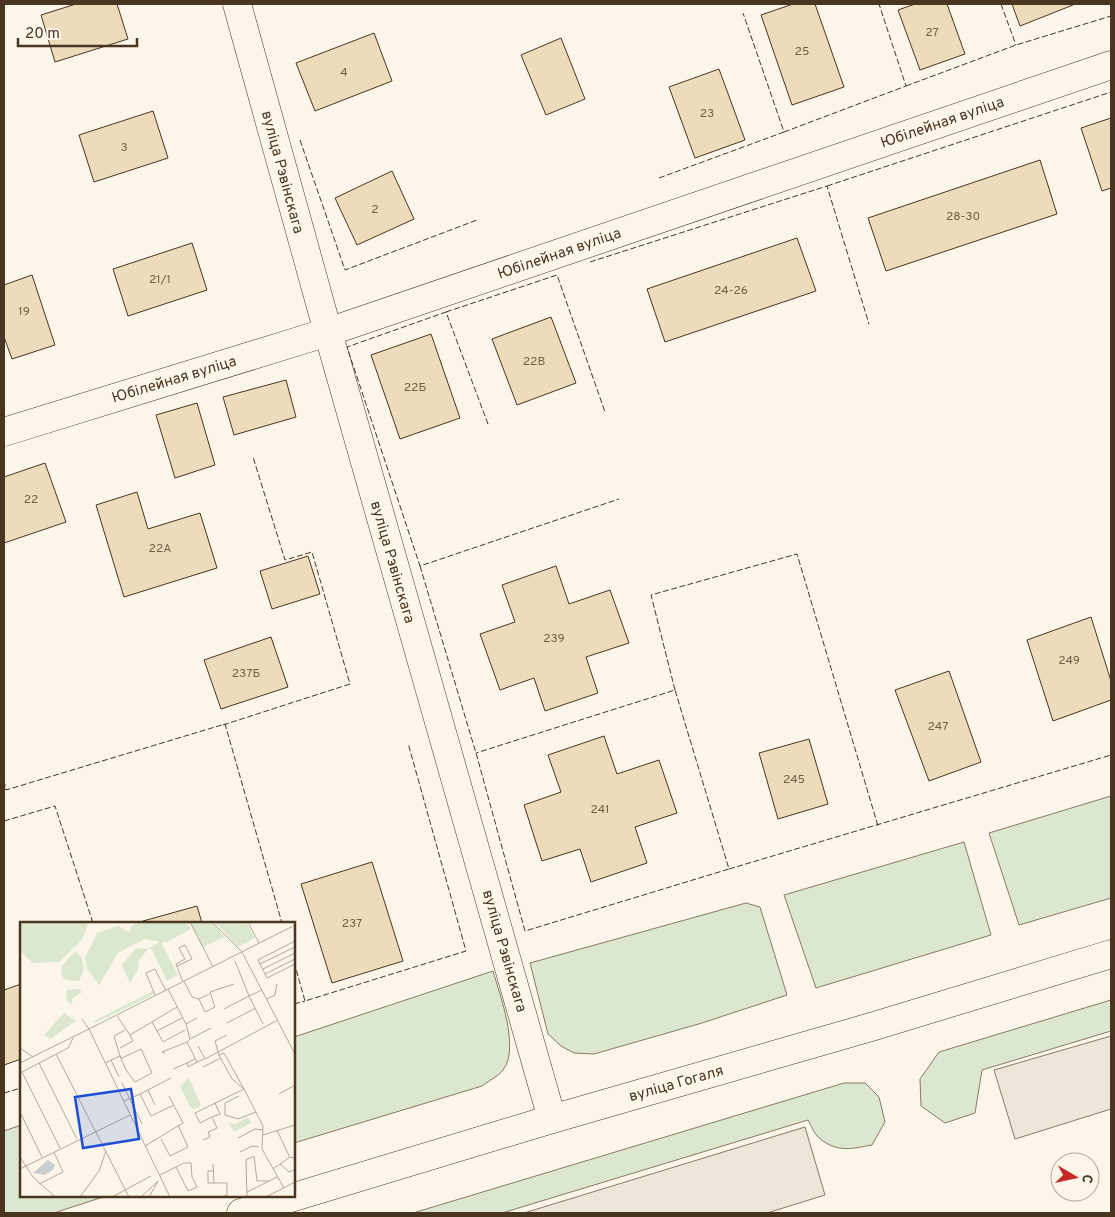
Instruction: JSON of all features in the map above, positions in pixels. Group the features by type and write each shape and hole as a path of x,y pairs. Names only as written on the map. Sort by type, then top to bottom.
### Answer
{"street":[{"name":"вуліца Рэвінскага","path":"237,4 328,332 552,1119"},
{"name":"Юбілейная вуліца","path":"4,432 328,332 1111,65"},
{"name":"вуліца Гогаля","path":"295,1197 552,1119 872,1027 1111,954"},
{"name":"вуліца Гогаля","path":"241,1213 294,1197"}],"green space":[{"path":"1111,796 1111,898 1019,925 989,833"},
{"path":"964,842 991,935 816,988 784,895"},
{"path":"746,903 760,907 787,995 702,1023 594,1054 574,1053 561,1046 548,1034 530,963"},
{"path":"493,971 504,1007 510,1049 508,1061 503,1070 482,1086 295,1143 295,1037"},
{"path":"1111,1000 1111,1031 982,1070 975,1113 945,1123 921,1106 920,1079 939,1052"},
{"path":"844,1083 865,1083 879,1097 885,1122 872,1145 850,1148 831,1146 818,1137 808,1120 502,1213 413,1213"},
{"path":"20,1125 20,1197 103,1197 54,1213 4,1213 4,1131"}],"shaded area":[{"path":"1111,1036 1111,1109 1015,1139 994,1070"},
{"path":"805,1127 825,1195 767,1213 524,1213"}],"building":[{"path":"76,4 117,4 128,39 55,62 41,15"},
{"path":"793,4 815,4 844,87 792,105 761,15"},
{"path":"915,4 947,4 965,54 920,70 898,10"},
{"path":"1012,4 1072,4 1073,5 1020,26"},
{"path":"374,33 392,81 315,111 296,63"},
{"path":"561,38 585,99 546,115 521,55"},
{"path":"719,69 745,140 695,158 669,87"},
{"path":"153,111 168,158 94,182 79,135"},
{"path":"1111,118 1111,188 1102,191 1081,128"},
{"path":"1040,160 1057,214 886,271 868,218"},
{"path":"392,171 414,219 357,245 335,198"},
{"path":"797,238 816,291 665,342 647,289"},
{"path":"192,243 207,290 128,316 113,269"},
{"path":"32,275 55,345 12,359 4,337 4,285"},
{"path":"551,317 576,383 517,405 492,339"},
{"path":"431,334 460,418 400,439 371,355"},
{"path":"286,380 296,417 234,435 223,397"},
{"path":"197,403 215,465 175,478 156,415"},
{"path":"45,463 66,522 4,543 4,477"},
{"path":"137,492 148,529 200,513 217,568 124,597 96,505"},
{"path":"308,556 320,594 272,609 260,571"},
{"path":"556,566 569,604 610,590 629,643 586,657 598,693 545,711 534,678 500,690 480,634 515,622 502,585"},
{"path":"1091,617 1111,681 1111,700 1053,721 1027,640"},
{"path":"271,637 288,687 221,709 204,660"},
{"path":"949,671 981,762 929,781 895,690"},
{"path":"604,736 617,774 659,760 677,813 635,827 647,863 591,882 580,849 542,861 524,805 561,792 548,755"},
{"path":"809,739 828,804 778,819 759,753"},
{"path":"372,862 403,961 332,983 301,884"},
{"path":"197,906 202,922 140,922"},
{"path":"20,984 20,1059 4,1065 4,990"}],"fence":[{"path":"784,132 906,86 879,4"},
{"path":"1001,4 1016,45"},
{"path":"659,178 784,132 743,13"},
{"path":"906,86 1016,45 1111,16"},
{"path":"827,186 1111,92"},
{"path":"300,140 345,270 477,220"},
{"path":"590,262 827,186 869,324"},
{"path":"446,312 557,275 605,412"},
{"path":"488,424 446,312 347,347 420,566 619,499"},
{"path":"223,725 350,684 312,552 285,560 253,457"},
{"path":"675,690 651,595 797,554 878,826"},
{"path":"420,566 476,753 525,931 729,869 675,690 476,753"},
{"path":"4,780 6,790 225,724 282,922"},
{"path":"295,966 305,1001 466,951 408,743"},
{"path":"729,869 1111,755"},
{"path":"4,821 55,806 93,922"},
{"path":"295,1004 305,1001"},
{"path":"4,1093 20,1088"}]}
